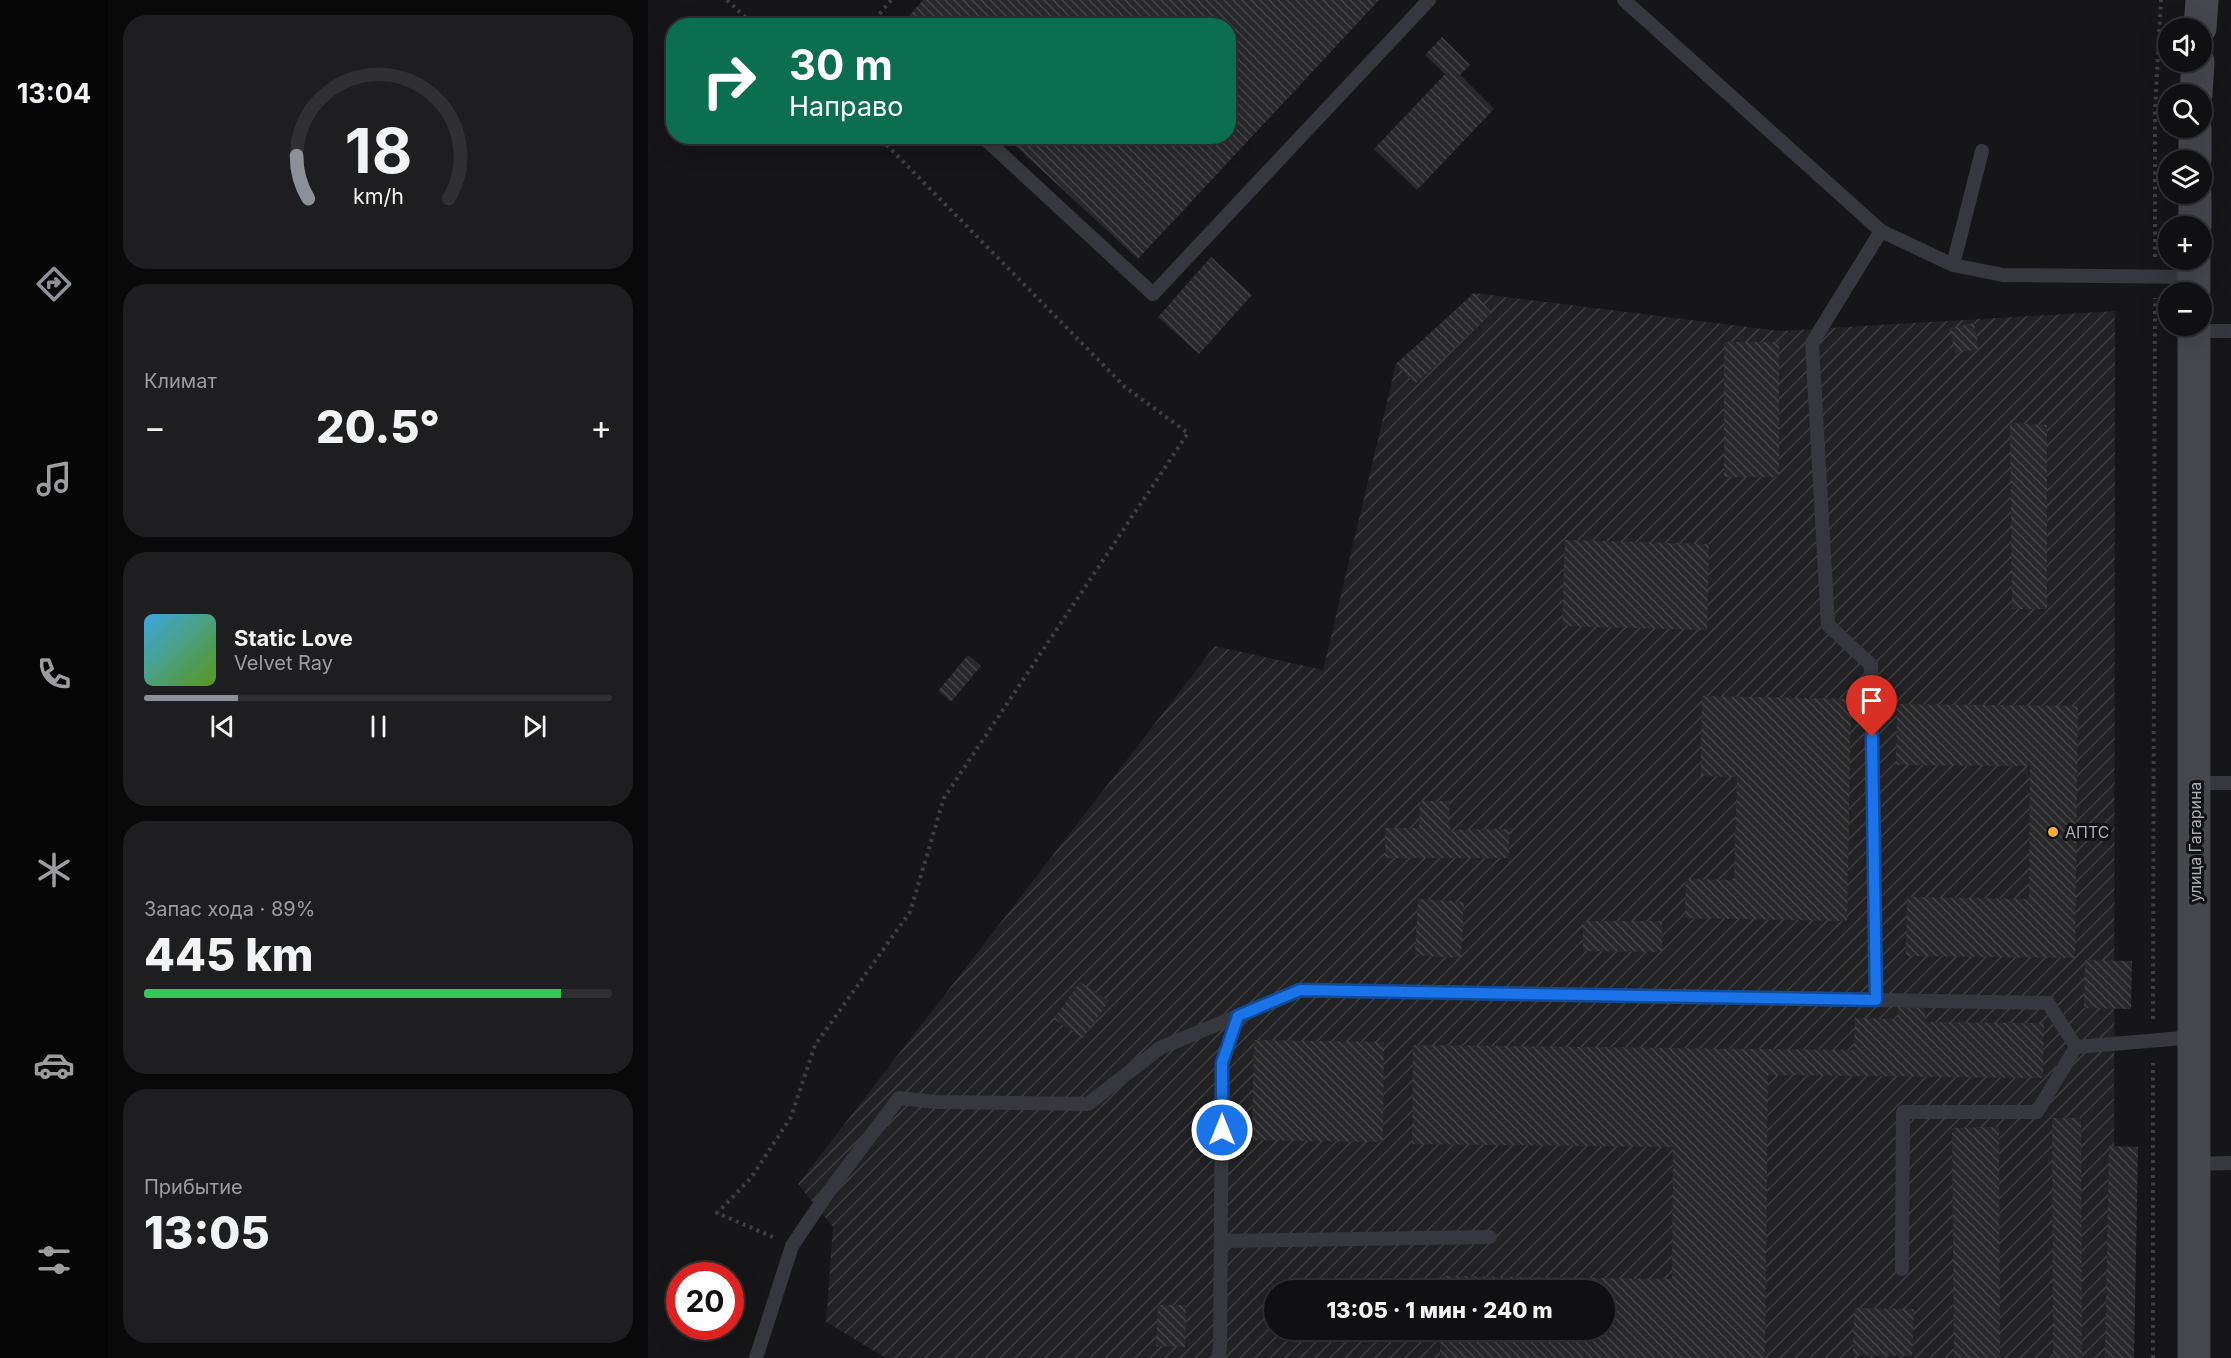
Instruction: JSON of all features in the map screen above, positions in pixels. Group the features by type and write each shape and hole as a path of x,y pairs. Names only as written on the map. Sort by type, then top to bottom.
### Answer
{"street":[{"path":"2201,18 2202,0"},
{"name":"улица Гагарина","path":"2194,336 2194,1358"}],"lane":[{"path":"990,144 1153,294 1429,0"},
{"path":"1624,0 1881,231 1953,265 2003,275 2194,276"},
{"path":"1953,265 1982,151"},
{"path":"1876,1000 1871,665 1828,625 1812,343 1881,231"},
{"path":"2212,329 2231,331"},
{"path":"2195,783 2231,783"},
{"path":"756,1358 792,1246 829,1191 899,1098 937,1102 1088,1104 1160,1048 1300,990 2048,1003 2076,1047"},
{"path":"1218,1358 1220,1348 1222,1063 1238,1016"},
{"path":"2076,1047 2195,1037"},
{"path":"1902,1269 1903,1112 2037,1112 2076,1047"},
{"path":"2195,1164 2231,1163"},
{"path":"1221,1241 1490,1237"}],"path":[{"path":"727,0 747,18"},
{"path":"876,18 891,0"},
{"path":"2153,1358 2155,110 2161,0"},
{"path":"792,1246 717,1212 751,1178 791,1118 815,1045 910,912 944,798 1188,433 1125,387 886,144"}],"shaded area":[{"path":"1474,293 1781,331 2115,311 2114,1358 886,1358 826,1322 833,1227 798,1184 1215,646 1323,670 1396,364"}],"building":[{"path":"923,0 1379,0 1138,259 1014,144 1236,144 1236,18 907,18"},
{"path":"1442,37 1470,65 1460,75 1494,109 1417,190 1374,149 1445,74 1425,55"},
{"path":"1211,257 1252,295 1199,354 1158,317"},
{"path":"1474,293 1492,313 1415,384 1396,364"},
{"path":"1974,323 1979,349 1955,353 1950,328"},
{"path":"1724,342 1779,342 1779,477 1724,477"},
{"path":"2010,423 2047,425 2047,609 2012,609"},
{"path":"1565,540 1709,544 1707,630 1562,626"},
{"path":"968,655 981,666 951,702 938,691"},
{"path":"1702,696 1851,699 1847,921 1685,918 1686,879 1734,880 1737,777 1701,776"},
{"name":"АПТС","path":"1897,704 2078,706 2075,958 1906,956 1907,897 2029,899 2030,766 1896,765"},
{"path":"1420,801 1449,801 1450,830 1509,829 1509,858 1385,858 1385,828 1419,828"},
{"path":"1418,899 1464,902 1461,958 1415,955"},
{"path":"1583,921 1662,921 1662,952 1583,951"},
{"path":"2085,960 2132,961 2131,1009 2084,1008"},
{"path":"1080,982 1109,1001 1083,1038 1054,1019"},
{"path":"1898,1007 1925,1008 1925,1022 2044,1023 2043,1078 1768,1075 1765,1358 1440,1358 1440,1340 1615,1340 1615,1280 1441,1280 1441,1276 1672,1279 1673,1147 1412,1144 1413,1045 1854,1050 1855,1018 1898,1019"},
{"path":"1254,1040 1384,1042 1383,1142 1252,1140"},
{"path":"2052,1118 2081,1118 2082,1358 2053,1358"},
{"path":"1999,1127 2000,1358 1954,1358 1952,1128"},
{"path":"2109,1146 2138,1147 2134,1358 2105,1358"},
{"path":"1158,1305 1186,1305 1185,1347 1156,1346"},
{"path":"1854,1308 1914,1309 1912,1356 1853,1355"}],"place":[{"name":"АПТС","path":"2053,832"}],"route":[{"path":"1222,1130 1222,1063 1238,1016 1300,990 1876,1000 1872,737"}]}
